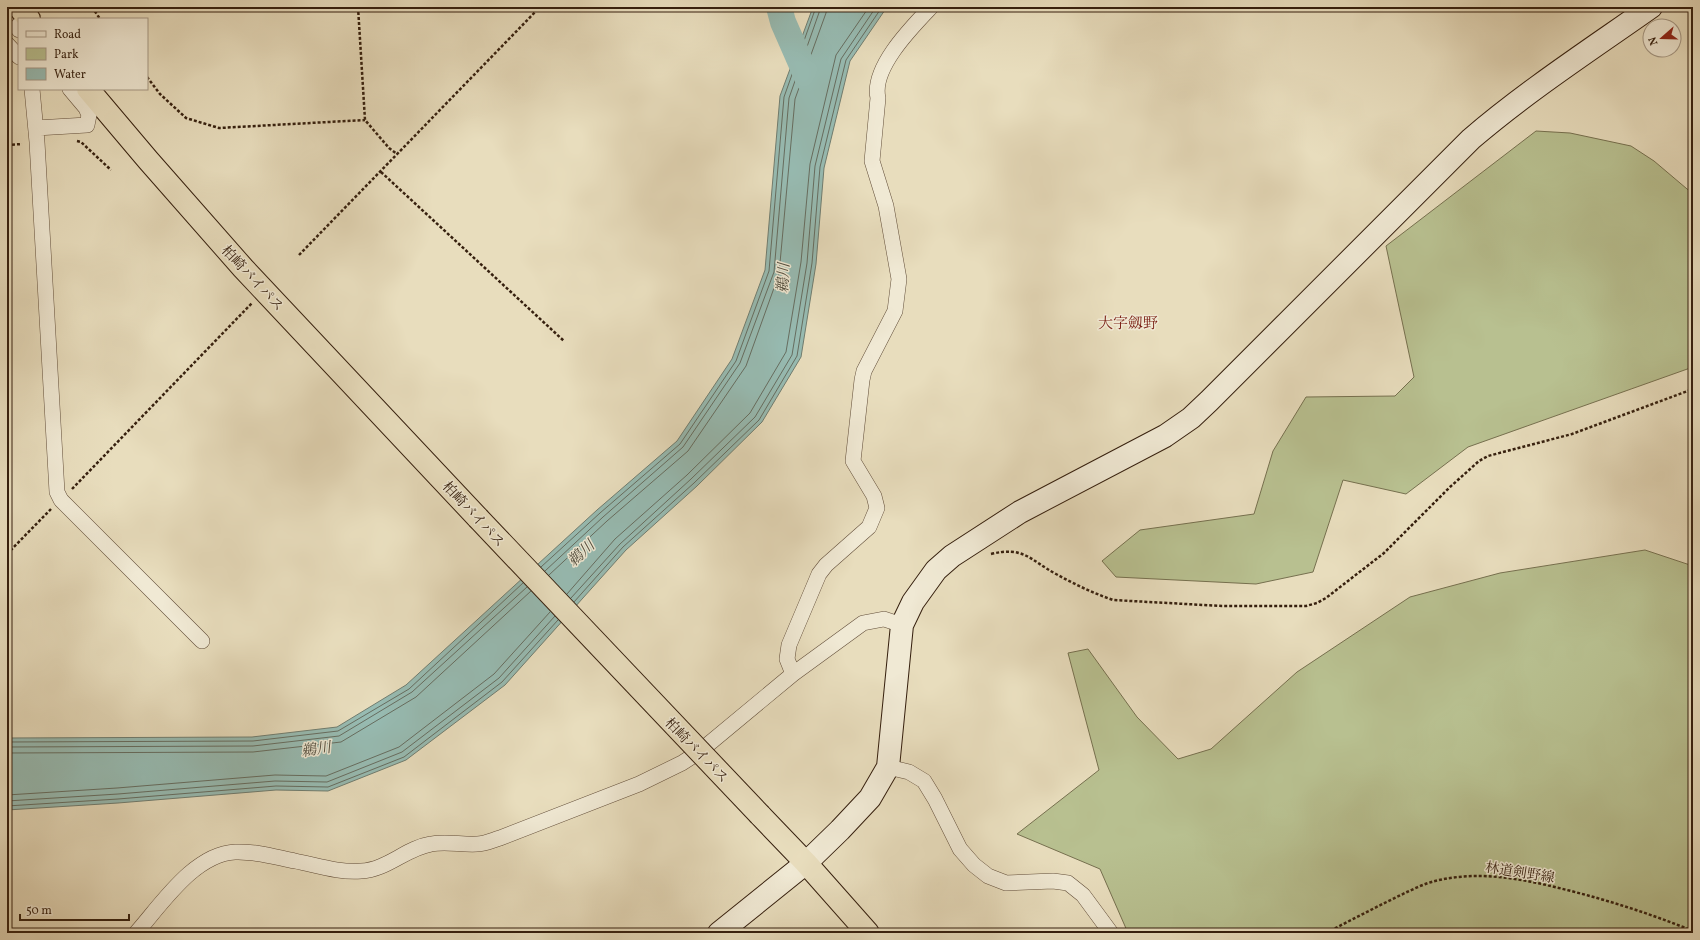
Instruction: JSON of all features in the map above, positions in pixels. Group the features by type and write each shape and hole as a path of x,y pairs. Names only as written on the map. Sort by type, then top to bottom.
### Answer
{"highway":[{"path":"19,7 28,18"},
{"name":"柏崎バイパス","path":"89,90 243,268 806,863 868,933"}],"street":[{"path":"793,674 787,659 790,645 819,574 826,564 869,527 878,508 874,496 853,461 864,371 895,311 899,279 886,206 872,160 878,98 876,90 878,80 892,54 931,7"},
{"path":"719,933 806,863 870,798 888,767 902,625 914,602 936,570 952,556 1020,512 1165,436 1191,418 1471,139 1496,117 1532,90 1651,7"},
{"path":"7,44 18,57"},
{"path":"32,90 36,128 57,492 61,500 202,641"},
{"path":"36,128 87,125 89,115 86,108 71,90"},
{"path":"136,933 186,876 208,860 233,852 249,852 343,871 362,871 381,867 406,852 430,844 454,842 478,844 500,838 640,784 682,763 699,752 793,674 863,623 884,619 902,625"},
{"path":"888,767 909,772 924,781 935,799 960,849 974,865 988,876 1006,883 1053,881 1068,883 1083,895 1111,933"}],"path":[{"path":"92,7 99,18"},
{"path":"358,7 365,120 389,148 397,154"},
{"path":"299,255 540,7"},
{"path":"148,79 160,94 186,118 219,128 365,120"},
{"path":"73,141 81,142 110,170"},
{"path":"381,172 564,341"},
{"path":"7,554 254,301"},
{"path":"987,555 1009,551 1025,554 1074,584 1097,595 1113,600 1222,606 1306,606 1317,603 1326,598 1384,553 1450,487 1488,456 1572,434 1693,389"},
{"name":"林道剣野線","path":"1326,933 1388,901 1434,881 1464,876 1493,876 1546,885 1603,899 1648,913 1693,931"}],"green space":[{"path":"1536,131 1570,133 1631,146 1654,161 1693,194 1693,367 1468,447 1406,494 1343,480 1313,572 1256,584 1116,577 1102,561 1140,530 1254,514 1273,451 1306,397 1395,396 1414,377 1386,246"},
{"path":"1645,550 1693,566 1693,933 1128,933 1100,869 1017,834 1099,770 1068,653 1088,649 1137,717 1178,759 1211,749 1297,672 1410,597 1500,573"}],"water":[{"name":"鵜川","path":"813,7 887,7 850,61 824,168 816,264 801,357 762,422 697,486 626,550 505,685 406,760 328,791 276,790 118,803 7,810 7,738 252,737 337,727 406,685 597,510 677,441 732,359 765,270 780,96"}],"waterway":[{"path":"779,7 783,22 808,79"}],"tunnel":[{"path":"26,18 40,7"}],"district":[{"name":"大字劔野","path":"1128,323"}]}
